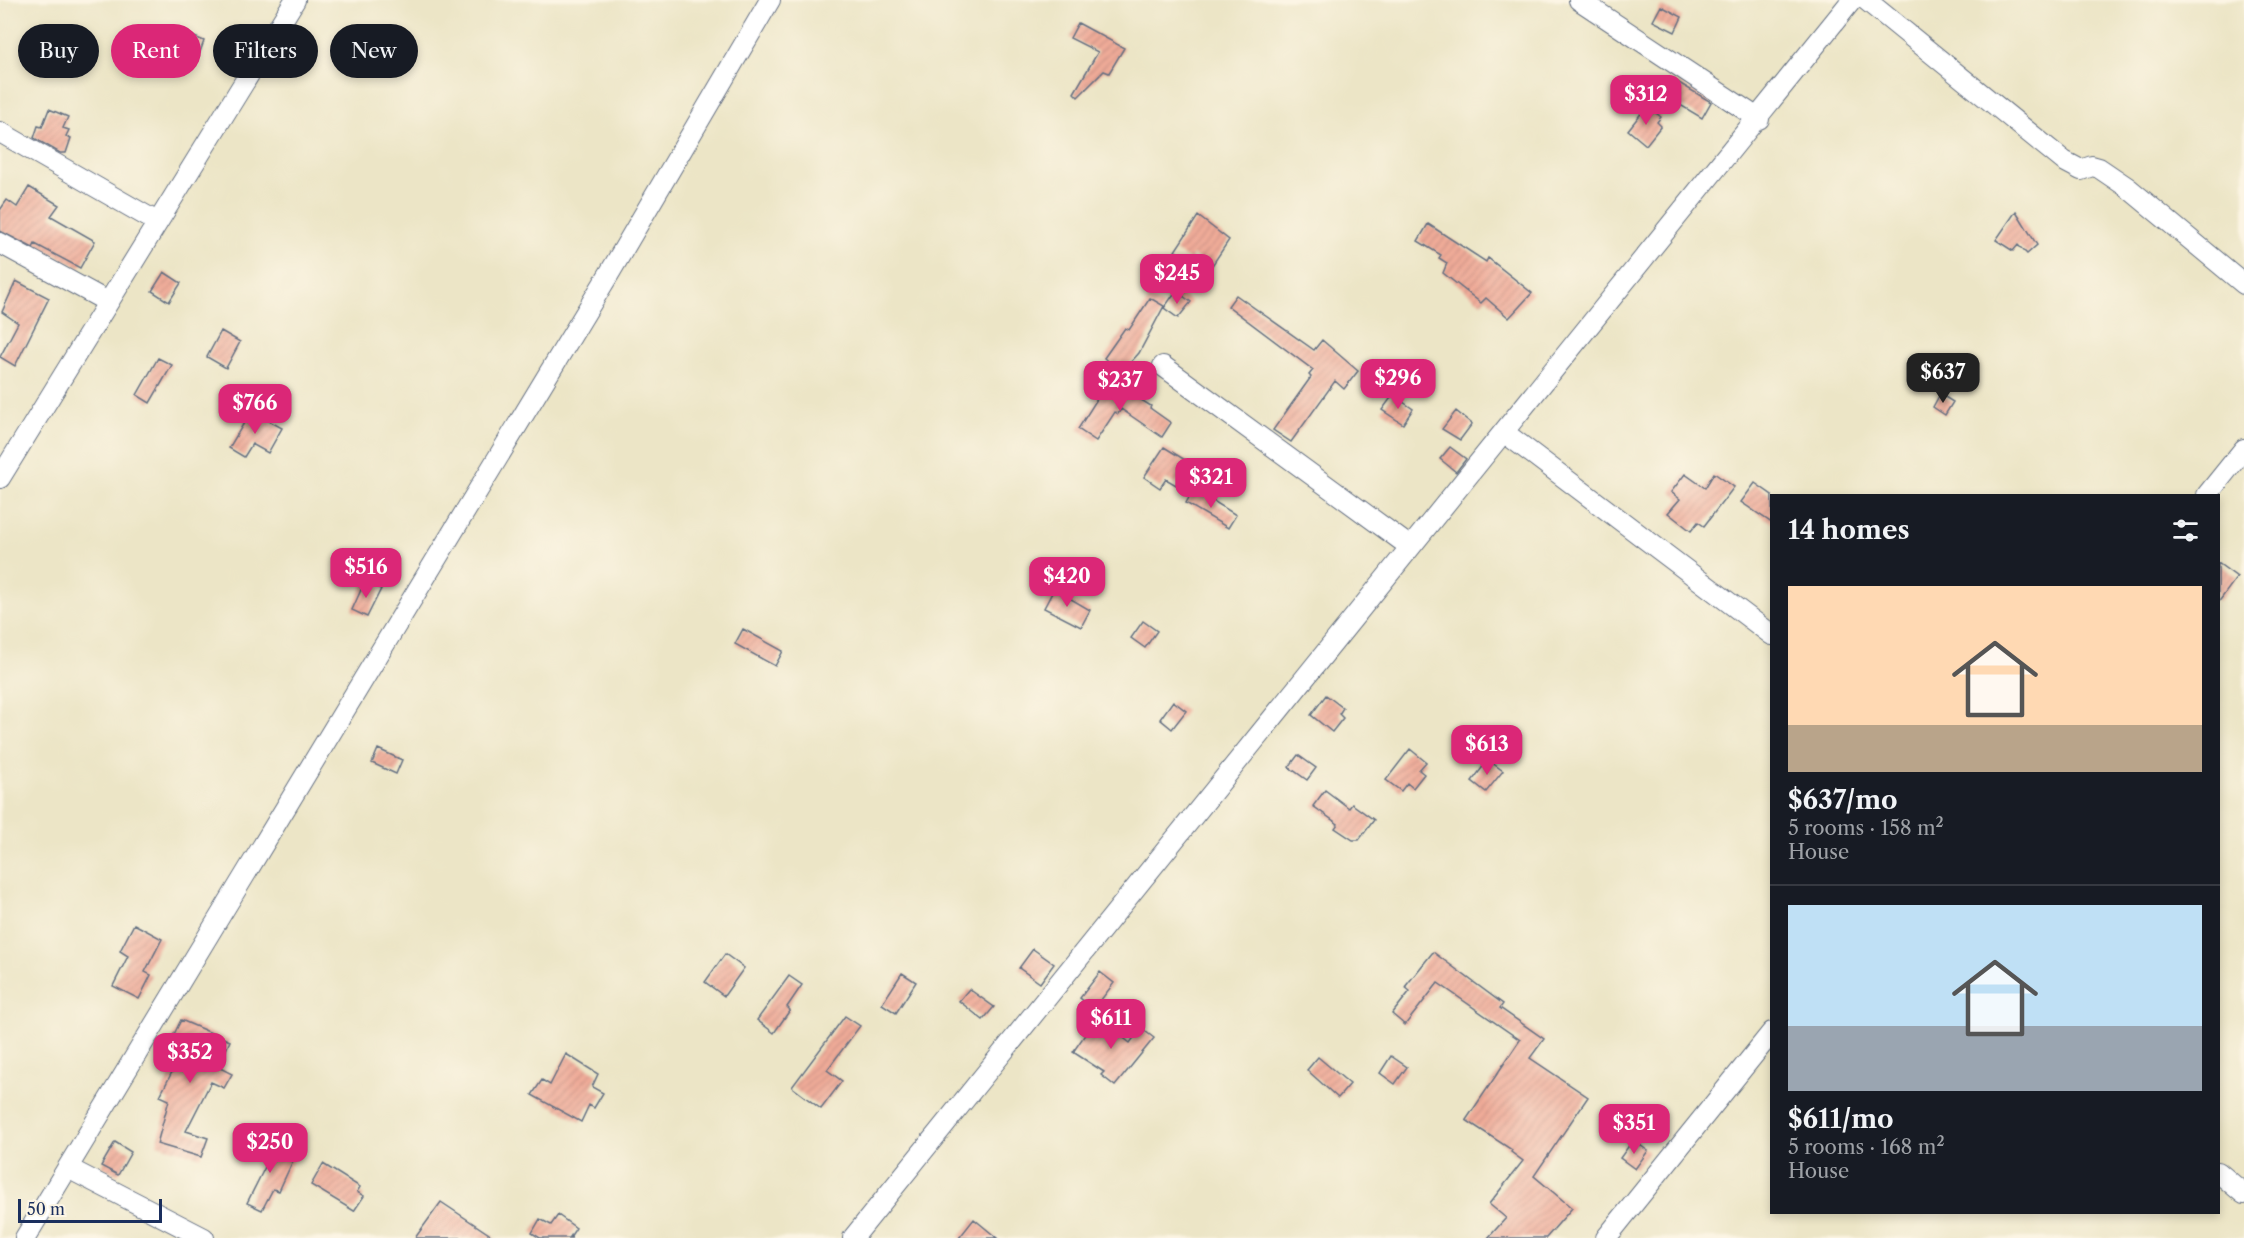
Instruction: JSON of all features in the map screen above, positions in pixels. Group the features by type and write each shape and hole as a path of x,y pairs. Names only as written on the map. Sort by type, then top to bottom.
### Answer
{"street":[{"path":"0,478 295,0"},
{"path":"25,1238 567,345 770,0"},
{"path":"1579,0 1759,119"},
{"path":"853,1238 1409,546 1505,432 1759,119 1852,0"},
{"path":"1866,0 2064,161 2080,170 2092,166 2099,168 2127,187 2244,284"},
{"path":"0,132 157,222"},
{"path":"0,243 108,302"},
{"path":"1163,366 1409,546"},
{"path":"1505,432 1770,633"},
{"path":"2208,494 2244,449"},
{"path":"1606,1238 1770,1034"},
{"path":"68,1168 204,1238"},
{"path":"2220,1174 2244,1194"}],"building":[{"path":"1661,6 1682,17 1675,32 1653,21"},
{"path":"1078,23 1124,48 1109,73 1104,71 1078,97 1074,93 1098,52 1070,38"},
{"path":"1674,80 1711,102 1702,118 1665,96"},
{"path":"1647,106 1661,117 1657,122 1661,126 1646,145 1628,130"},
{"path":"49,109 68,117 63,128 69,130 66,136 71,138 66,153 60,153 34,138 38,126 42,127"},
{"path":"29,187 59,205 51,216 95,241 80,268 35,244 33,248 0,231 0,210 7,200 17,207"},
{"path":"2016,211 2037,245 2027,254 2018,245 2013,251 1996,240"},
{"path":"1198,216 1229,240 1211,267 1193,255 1190,260 1175,251"},
{"path":"1428,224 1486,262 1488,258 1532,293 1509,318 1486,298 1481,303 1443,273 1447,263 1439,258 1441,255 1418,241"},
{"path":"164,272 181,283 169,302 152,291"},
{"path":"16,281 49,298 15,366 0,357 18,323 2,312"},
{"path":"1176,291 1191,302 1178,318 1164,308"},
{"path":"1236,295 1314,350 1322,340 1358,371 1344,389 1335,381 1291,442 1273,430 1311,377 1309,375 1313,370 1228,306"},
{"path":"1150,298 1164,306 1139,353 1121,373 1104,358 1125,328 1129,330"},
{"path":"221,331 240,342 226,368 207,357"},
{"path":"158,358 172,365 150,403 137,395"},
{"path":"1109,380 1151,406 1150,408 1171,423 1162,437 1121,409 1118,414 1115,412 1096,441 1078,429"},
{"path":"1940,394 1953,402 1945,415 1933,407"},
{"path":"1393,395 1413,409 1403,424 1382,410"},
{"path":"251,411 282,428 268,453 252,444 244,457 229,448"},
{"path":"1456,411 1472,424 1460,440 1442,429"},
{"path":"1164,447 1190,463 1176,485 1166,479 1160,488 1144,477"},
{"path":"1450,447 1466,459 1456,472 1440,459"},
{"path":"1714,473 1734,487 1704,526 1698,522 1691,531 1668,513 1680,499 1671,492 1685,474 1705,488"},
{"path":"1755,483 1771,494 1770,522 1741,502"},
{"path":"1194,489 1236,515 1228,528 1186,503"},
{"path":"2220,564 2237,577 2220,600"},
{"path":"365,581 381,589 367,617 352,610"},
{"path":"1054,589 1090,610 1081,627 1044,608"},
{"path":"1143,621 1157,631 1145,648 1131,638"},
{"path":"743,629 783,651 775,666 735,644"},
{"path":"1326,695 1343,708 1339,714 1343,718 1332,732 1311,715"},
{"path":"1173,701 1186,711 1172,729 1160,719"},
{"path":"378,749 402,760 396,774 372,763"},
{"path":"1410,749 1426,762 1419,770 1424,774 1413,788 1407,783 1401,791 1386,780"},
{"path":"1298,755 1316,768 1307,780 1289,767"},
{"path":"1488,760 1503,771 1486,792 1472,781"},
{"path":"1325,790 1349,808 1352,804 1374,820 1359,840 1353,840 1335,828 1338,824 1313,806"},
{"path":"134,924 162,939 145,972 151,975 139,999 113,986 128,956 120,951"},
{"path":"1033,949 1054,964 1040,983 1019,968"},
{"path":"1433,952 1503,1004 1500,1008 1544,1039 1530,1058 1588,1097 1534,1176 1572,1208 1546,1238 1488,1238 1506,1218 1489,1204 1523,1161 1511,1152 1512,1150 1466,1120 1520,1040 1438,983 1405,1025 1392,1014 1410,991 1405,987"},
{"path":"725,954 744,968 724,996 705,982"},
{"path":"1100,972 1114,983 1094,1009 1080,998"},
{"path":"902,973 916,982 896,1013 882,1004"},
{"path":"789,976 802,985 787,1007 790,1010 774,1033 757,1020"},
{"path":"969,989 994,1007 983,1020 959,1001"},
{"path":"845,1016 860,1026 827,1070 842,1081 821,1109 792,1087"},
{"path":"1097,1017 1130,1043 1141,1028 1154,1038 1115,1086 1101,1075 1104,1072 1073,1052"},
{"path":"181,1020 230,1041 218,1067 232,1074 224,1088 211,1082 186,1131 208,1138 201,1157 157,1144 169,1100 160,1096 176,1064 163,1057"},
{"path":"566,1054 598,1074 592,1087 603,1093 594,1108 589,1105 581,1122 532,1095 542,1080 550,1085"},
{"path":"1391,1056 1407,1067 1395,1084 1380,1073"},
{"path":"1318,1057 1350,1084 1338,1098 1307,1070"},
{"path":"1633,1140 1648,1151 1635,1169 1620,1158"},
{"path":"262,1141 295,1156 279,1191 273,1189 262,1210 247,1203 268,1161 255,1156"},
{"path":"115,1142 131,1152 118,1175 101,1166"},
{"path":"323,1164 360,1187 357,1192 364,1196 354,1211 311,1185"},
{"path":"441,1202 495,1238 415,1238"},
{"path":"558,1215 576,1228 570,1237 572,1238 540,1238 532,1233 540,1219 551,1225"},
{"path":"974,1219 997,1238 959,1238"}]}
